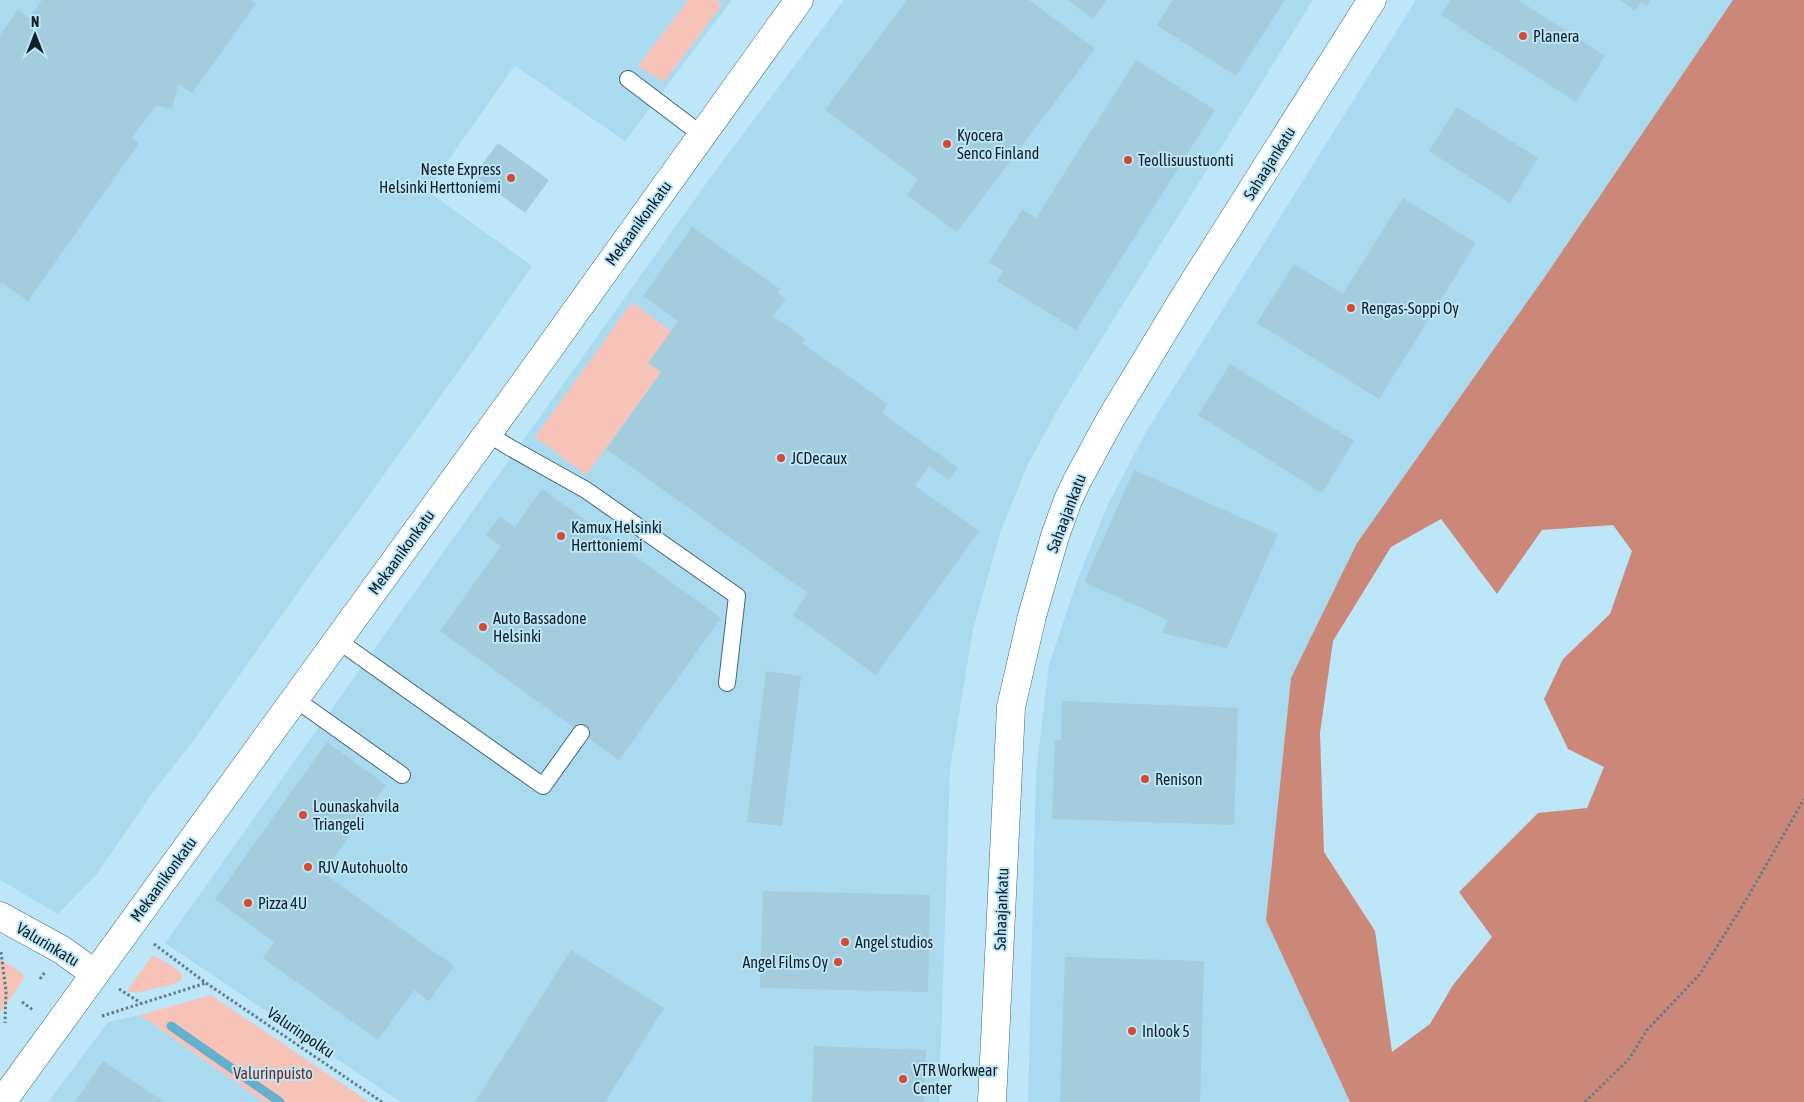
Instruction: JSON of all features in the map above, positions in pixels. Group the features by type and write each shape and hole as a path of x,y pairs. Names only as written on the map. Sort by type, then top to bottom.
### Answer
{"street":[{"name":"Mekaanikonkatu","path":"2,1102 799,0"},
{"name":"Sahaajankatu","path":"992,1102 1011,706 1021,658 1042,580 1065,509 1083,468 1185,296 1372,0"},
{"name":"Valurinkatu","path":"0,916 62,950 95,974"}],"lane":[{"path":"628,79 702,135"},
{"path":"487,433 509,448 586,490 737,596 727,683"},
{"path":"337,640 543,786 581,733"},
{"path":"295,699 402,775"}],"path":[{"path":"1585,1102 1629,1058 1647,1030 1700,974 1749,895 1804,799"},
{"name":"Valurinpolku","path":"154,944 206,983 382,1102"},
{"path":"1,952 6,992 5,1023"},
{"path":"102,1016 206,983"}],"shaded area":[{"path":"0,0 732,0 625,141 515,66 510,72 427,191 532,266 194,740 154,791 96,875 58,914 0,880"},
{"path":"844,0 1313,0 1062,402 1028,464 1001,530 973,629 950,769 939,1102 401,1102 165,943 710,178"},
{"path":"1416,0 1733,0 1544,278 1357,543 1291,678 1266,920 1350,1102 1028,1102 1036,772 1049,665 1078,578 1108,504 1146,432"},
{"path":"1733,0 1804,0 1804,1102 1350,1102 1266,920 1291,678 1357,543 1544,278","holes":["1441,519 1497,594 1542,530 1613,525 1632,551 1610,614 1563,659 1544,699 1568,749 1604,767 1587,808 1538,813 1459,892 1492,937 1453,985 1430,1024 1392,1052 1375,931 1324,852 1320,733 1333,641 1391,547"]},
{"path":"140,1015 264,1102 48,1102 108,1022"}],"green space":[{"path":"688,0 715,0 722,5 664,82 638,66"},
{"path":"632,302 671,331 661,372 586,475 535,437"},
{"path":"153,955 181,973 181,981 135,993 127,991"},
{"path":"0,959 22,973 24,979 0,1013"},
{"name":"Valurinpuisto","path":"211,995 369,1102 264,1102 140,1015"}],"building":[{"path":"42,0 251,0 256,4 192,93 178,84 172,109 156,105 132,138 139,143 28,301 2,282 0,285 0,35 18,10 29,18"},
{"name":"Kyocera Senco Finland","path":"907,0 1029,0 1095,49 957,232 907,195 918,179 825,110"},
{"path":"1068,0 1107,0 1093,19"},
{"path":"1173,0 1285,0 1236,76 1157,25"},
{"name":"Planera","path":"1451,0 1518,0 1605,56 1576,102 1441,15"},
{"path":"1620,0 1650,0 1647,6 1641,2 1635,10"},
{"name":"Teollisuustuonti","path":"1136,60 1215,110 1076,330 997,281 1003,271 989,262 1022,210 1036,218"},
{"path":"1457,107 1538,158 1510,203 1429,151"},
{"path":"498,143 549,180 525,213 474,175"},
{"name":"Rengas-Soppi Oy","path":"1403,198 1476,243 1379,399 1257,323 1294,264 1343,294"},
{"name":"JCDecaux","path":"692,227 780,289 778,293 786,299 773,316 805,339 802,343 888,404 882,413 958,468 949,480 929,466 915,486 979,531 876,675 793,615 808,593 606,449 661,372 648,363 678,321 643,296"},
{"path":"1230,364 1354,441 1322,493 1198,415"},
{"path":"1134,470 1278,534 1227,648 1162,633 1168,620 1084,582"},
{"path":"542,489 721,618 619,760 440,631 501,546 486,535 500,517 515,527"},
{"path":"766,671 801,676 782,826 747,822"},
{"name":"Renison","path":"1062,701 1238,708 1234,825 1052,819 1055,740 1061,740"},
{"path":"327,742 386,785 323,873 454,966 429,1001 414,990 378,1040 263,958 274,942 215,899"},
{"name":"Angel studios","path":"763,891 930,895 928,992 760,988"},
{"path":"571,950 664,1008 605,1102 475,1102"},
{"name":"Inlook 5","path":"1065,957 1204,961 1200,1102 1060,1102"},
{"path":"814,1046 926,1050 924,1102 812,1102"},
{"path":"103,1061 164,1102 75,1102"}],"waterway":[{"path":"171,1026 280,1102"}],"place":[{"name":"Planera","path":"1523,36"},
{"name":"Kyocera Senco Finland","path":"947,144"},
{"name":"Teollisuustuonti","path":"1128,160"},
{"name":"Neste Express Helsinki Herttoniemi","path":"511,178"},
{"name":"Rengas-Soppi Oy","path":"1351,308"},
{"name":"JCDecaux","path":"781,458"},
{"name":"Kamux Helsinki Herttoniemi","path":"561,536"},
{"name":"Auto Bassadone Helsinki","path":"483,627"},
{"name":"Renison","path":"1145,779"},
{"name":"Lounaskahvila Triangeli","path":"303,815"},
{"name":"RJV Autohuolto","path":"308,867"},
{"name":"Pizza 4U","path":"248,903"},
{"name":"Angel studios","path":"845,942"},
{"name":"Angel Films Oy","path":"838,962"},
{"name":"Inlook 5","path":"1132,1031"},
{"name":"VTR Workwear Center","path":"903,1079"}]}
